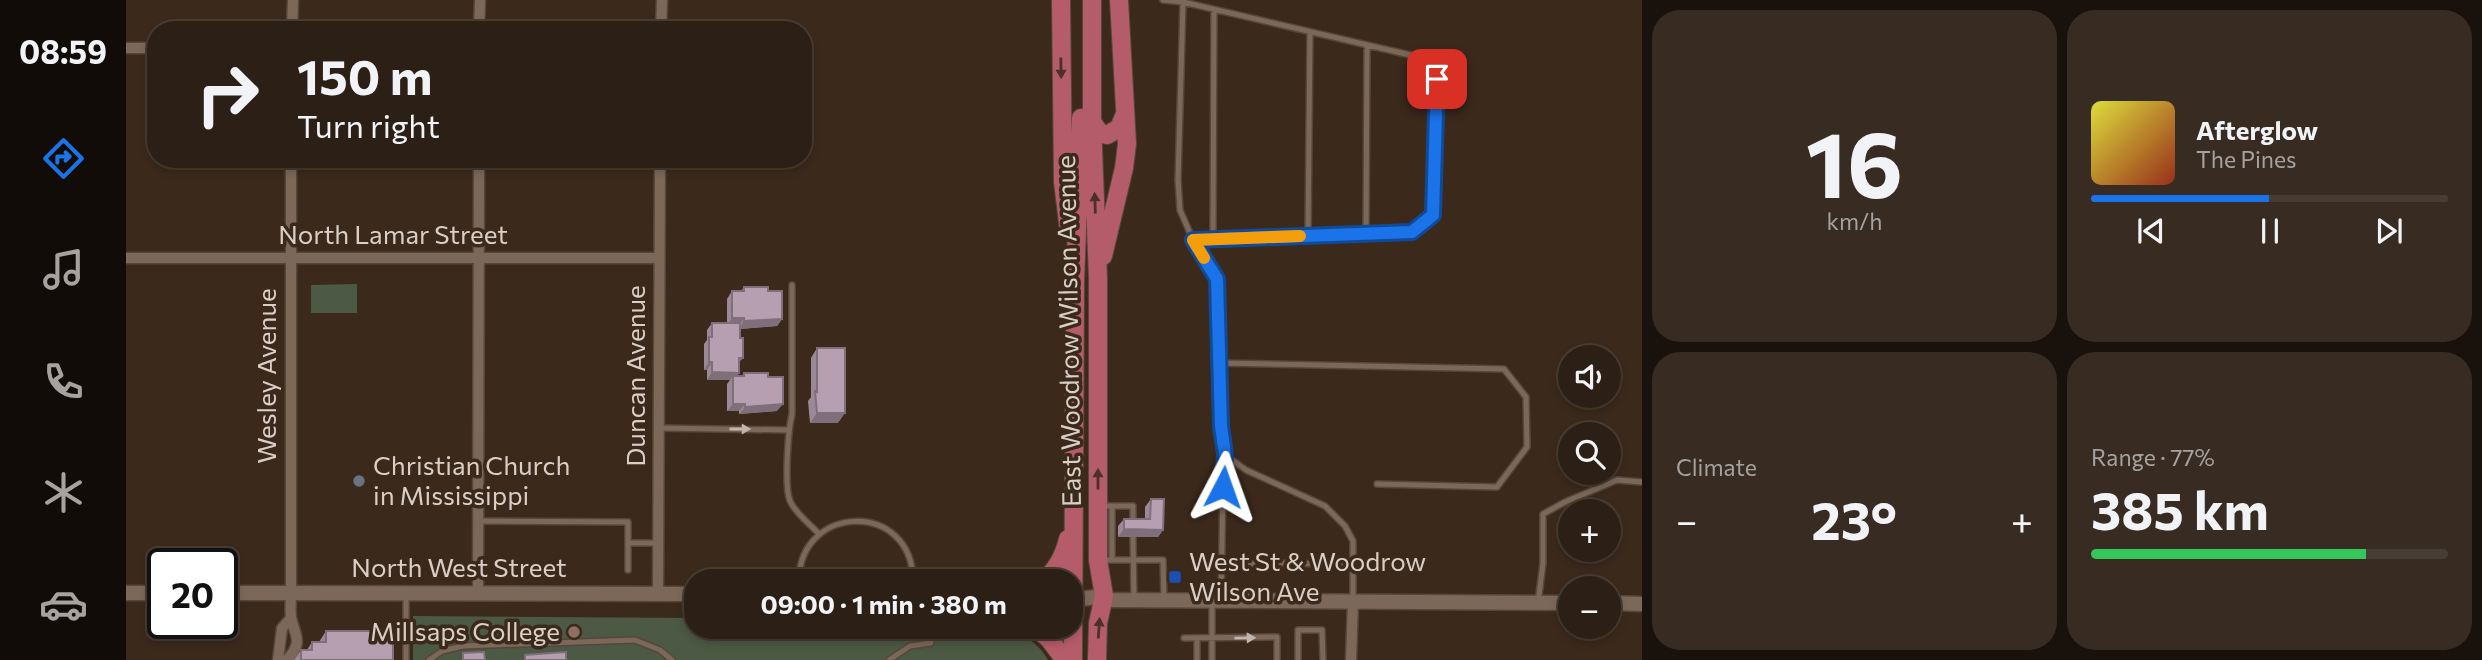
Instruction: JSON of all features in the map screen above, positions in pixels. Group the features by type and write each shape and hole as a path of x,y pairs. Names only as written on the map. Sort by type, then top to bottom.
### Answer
{"main road":[{"path":"1061,0 1063,182 1074,283"},
{"name":"East Woodrow Wilson Avenue","path":"1073,569 1074,283 1080,168 1082,0"},
{"name":"East Woodrow Wilson Avenue","path":"1092,0 1093,122 1105,506 1104,596 1098,623 1097,660"},
{"path":"1098,278 1124,168 1127,144 1119,0"},
{"path":"1093,122 1100,133 1107,135 1119,128 1125,114"},
{"path":"1055,569 1064,556 1074,515"},
{"path":"1049,639 1065,660"},
{"name":"East Woodrow Wilson Avenue","path":"1073,639 1073,660"}],"street":[{"path":"292,21 293,0"},
{"path":"480,0 480,21"},
{"path":"661,21 662,0"},
{"path":"126,48 147,48"},
{"name":"Wesley Avenue","path":"287,660 294,652 297,642 297,629 291,618 291,168"},
{"path":"478,593 479,168"},
{"name":"Duncan Avenue","path":"658,594 660,168"},
{"name":"North Lamar Street","path":"126,258 659,258"},
{"path":"126,593 147,593"},
{"name":"North West Street","path":"238,593 684,594"},
{"path":"1083,599 1104,596 1110,600 1558,603"},
{"path":"1351,660 1353,602"},
{"path":"1621,603 1642,604"},
{"path":"278,660 282,628 291,618"}],"lane":[{"path":"1163,0 1183,2 1423,58 1437,79 1433,215 1412,232 1193,240"},
{"path":"1183,2 1178,180 1180,209 1193,240 1217,279 1221,426 1225,454 1222,563 1212,638 1212,660"},
{"path":"1213,239 1214,10"},
{"path":"1308,235 1310,32"},
{"path":"1366,233 1367,45"},
{"path":"792,285 789,499 796,511 819,534"},
{"path":"1219,363 1504,369 1526,397 1527,447 1497,487 1377,484"},
{"path":"658,428 788,430"},
{"path":"1225,454 1246,470 1325,506 1345,526 1353,541 1353,602"},
{"path":"1538,603 1543,563 1543,514 1585,492 1617,480 1642,482"},
{"path":"1105,506 1133,506 1133,526"},
{"path":"478,521 628,522 628,570"},
{"path":"801,569 803,557 819,534 828,528 852,521 864,521 884,527 897,537 909,555 911,569"},
{"path":"1133,537 1134,600"},
{"path":"628,543 658,543"},
{"path":"1105,560 1163,560 1164,600"},
{"path":"1222,563 1353,564"},
{"path":"406,592 406,660"},
{"path":"1298,660 1298,630 1322,630 1323,660"},
{"path":"1184,638 1277,637 1277,660"},
{"path":"1197,638 1197,660"},
{"path":"889,660 910,646 931,643 931,639"},
{"path":"429,660 442,651 463,646 635,640 648,644 672,660"}],"green space":[{"path":"357,284 357,313 311,313 311,285"},
{"path":"413,616 684,618 684,639 1028,639 1048,660 413,660"}],"building":[{"path":"744,287 768,287 768,291 782,291 782,319 744,321 744,318 732,318 732,291 744,291"},
{"path":"712,323 740,323 743,358 739,358 739,373 712,372 712,362 709,362 709,337 712,337"},
{"path":"817,348 845,348 845,413 817,413"},
{"path":"744,373 768,373 768,377 783,377 783,404 745,407 745,404 733,404 733,376 744,376"},
{"path":"1151,499 1164,499 1163,530 1124,529 1124,519 1150,519"},
{"path":"326,631 393,631 393,660 301,660 301,650 312,650 312,642 326,642"},
{"path":"484,652 485,660 463,660 463,653"},
{"path":"566,652 566,660 525,660 525,655"}],"slow traffic":[{"path":"1204,258 1193,240 1300,236"}],"place":[{"name":"Christian Church in Mississippi","path":"359,481"},
{"name":"West St & Woodrow Wilson Ave","path":"1175,577"},
{"name":"Millsaps College","path":"574,632"}],"route":[{"path":"1223,487 1225,454 1221,426 1217,279 1193,240 1412,232 1433,215 1437,79"}]}
